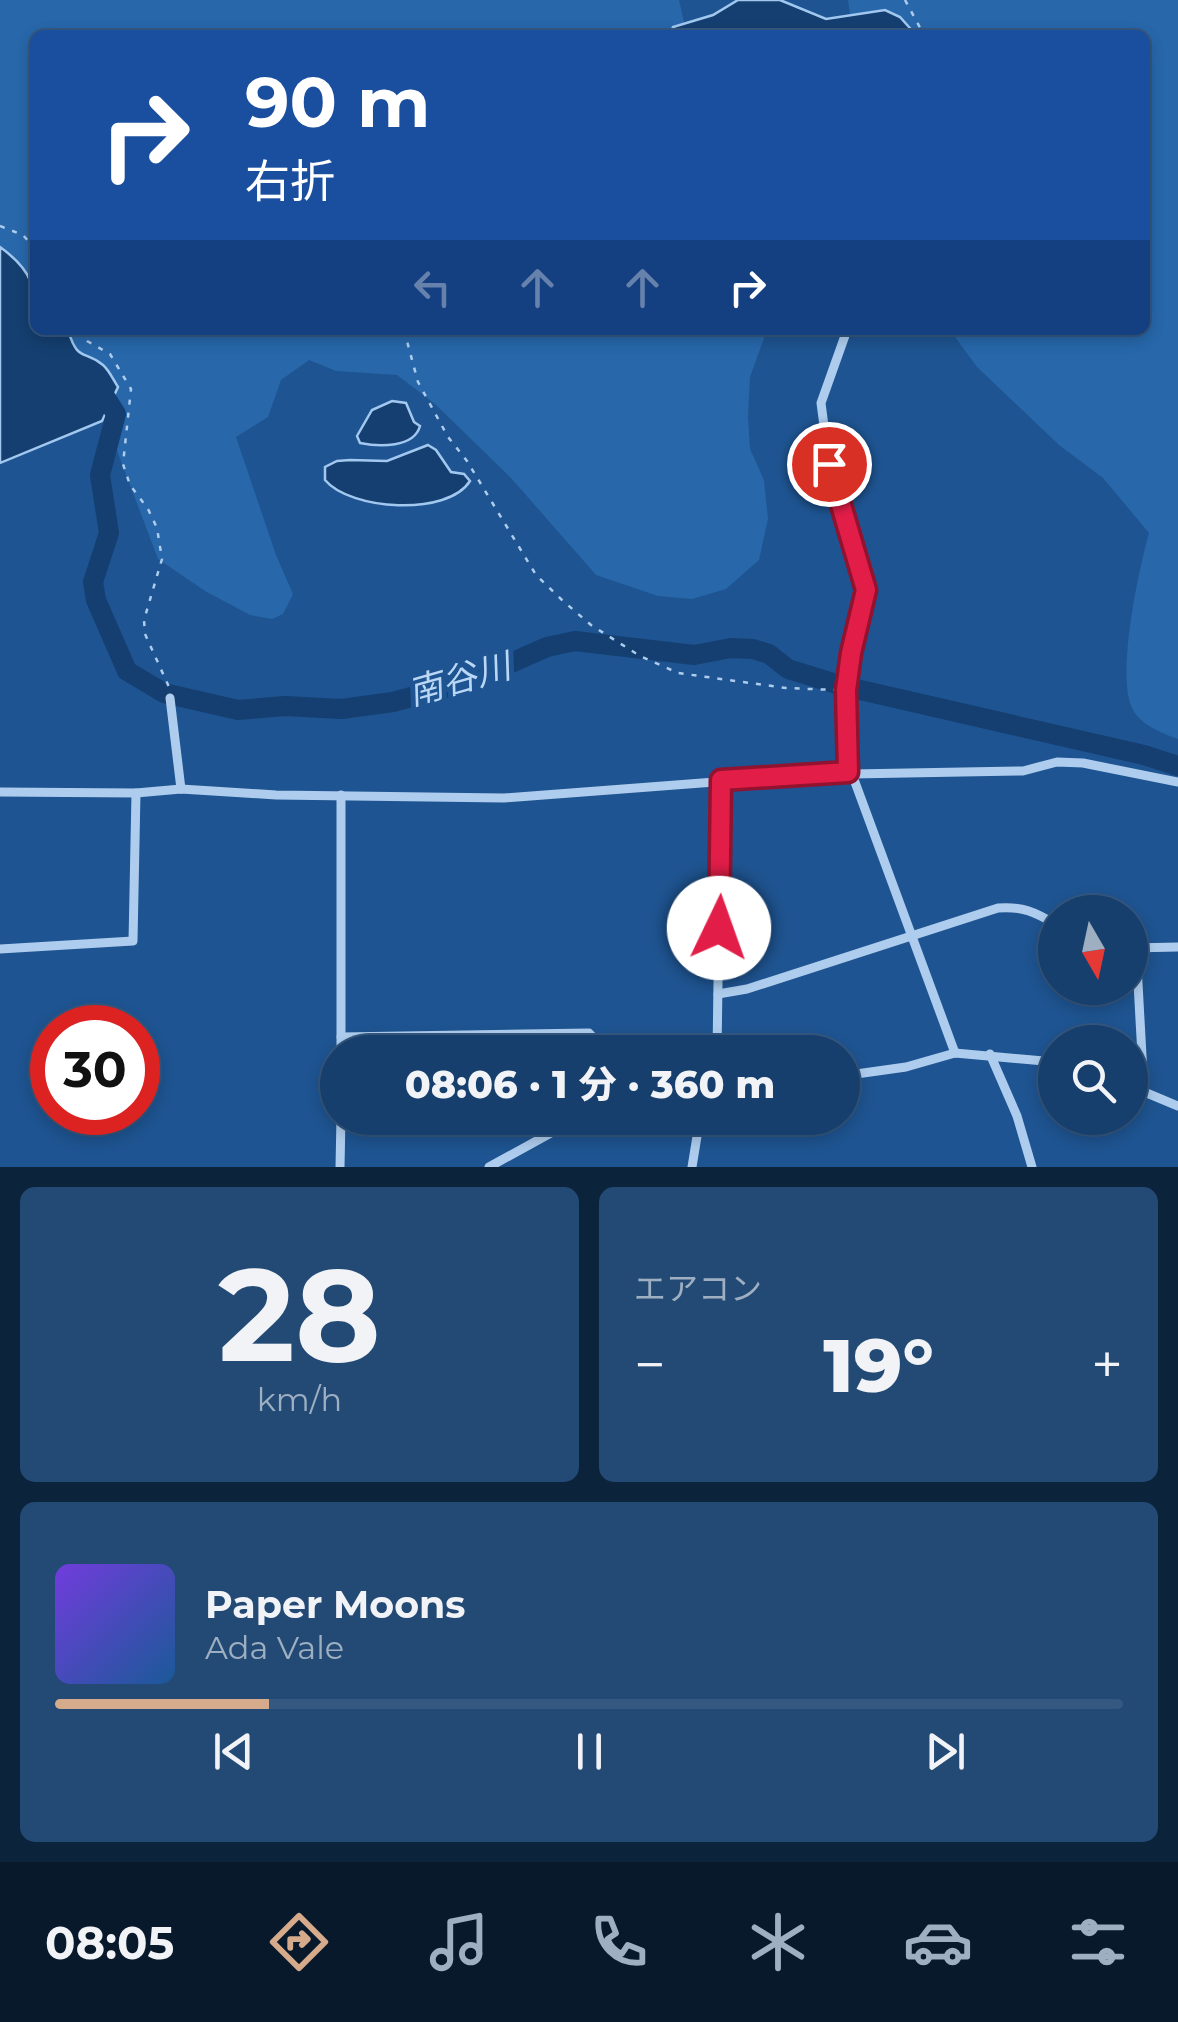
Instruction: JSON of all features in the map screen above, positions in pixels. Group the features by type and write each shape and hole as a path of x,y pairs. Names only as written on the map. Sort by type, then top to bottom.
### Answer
{"street":[{"path":"0,792 136,793 181,789 504,798 848,772 846,690 866,590 829,464 821,403 845,335"},
{"path":"170,698 181,789"},
{"path":"955,1053 852,774 1022,771 1057,762 1083,763 1178,782"},
{"path":"717,1035 721,780"},
{"path":"0,949 133,941 136,793"},
{"path":"341,795 341,1035"},
{"path":"718,994 748,988 998,908 1018,906 1038,913"},
{"path":"1148,948 1178,947"},
{"path":"465,1035 591,1035"},
{"path":"860,1073 906,1067 955,1053 1038,1060"},
{"path":"990,1054 1017,1116 1032,1167"},
{"path":"1148,1094 1178,1106"},
{"path":"340,1135 340,1167"},
{"path":"489,1167 547,1135"},
{"path":"692,1167 697,1135"}],"path":[{"path":"905,0 921,30"},
{"path":"0,226 23,235 30,244"},
{"path":"83,335 110,354 131,388 123,464 130,486 157,528 162,559 144,620 145,634 169,686"},
{"path":"405,335 418,382 536,576 591,625 640,656 678,673 786,688 846,690"}],"shaded area":[{"path":"0,0 679,0 686,30 30,30 30,326 0,295"},
{"path":"738,0 780,0 826,19 885,10 900,17 912,30 672,30 713,15"},
{"path":"848,0 1178,0 1178,739 1141,720 1128,695 1130,623 1149,533 1103,478 1059,445 977,367 954,335 1150,335 1150,30 852,30"},
{"path":"0,247 21,265 30,281 30,335 70,335 78,351 103,365 118,387 102,421 0,463"},
{"path":"38,335 765,335 750,377 748,415 750,449 764,480 768,519 759,560 726,589 692,599 658,596 596,575 511,478 435,404 397,375 336,371 309,360 281,380 268,417 236,437 293,594 283,614 272,619 250,615 158,559 96,395"},
{"path":"392,401 406,403 414,422 420,426 416,433 395,444 360,443 357,436 372,410"},
{"path":"428,445 451,472 464,474 470,481 458,493 421,504 376,503 337,490 325,480 325,467 337,461 387,461"}],"waterway":[{"name":"南谷川","path":"88,392 106,398 116,414 100,475 109,533 93,582 96,600 127,671 164,693 238,710 285,706 341,709 393,702 470,681 547,647 575,641 694,655 731,648 753,649 769,654 788,669 843,686 1178,766"}],"route":[{"path":"719,928 721,780 848,772 846,690 866,590 829,464"}]}
